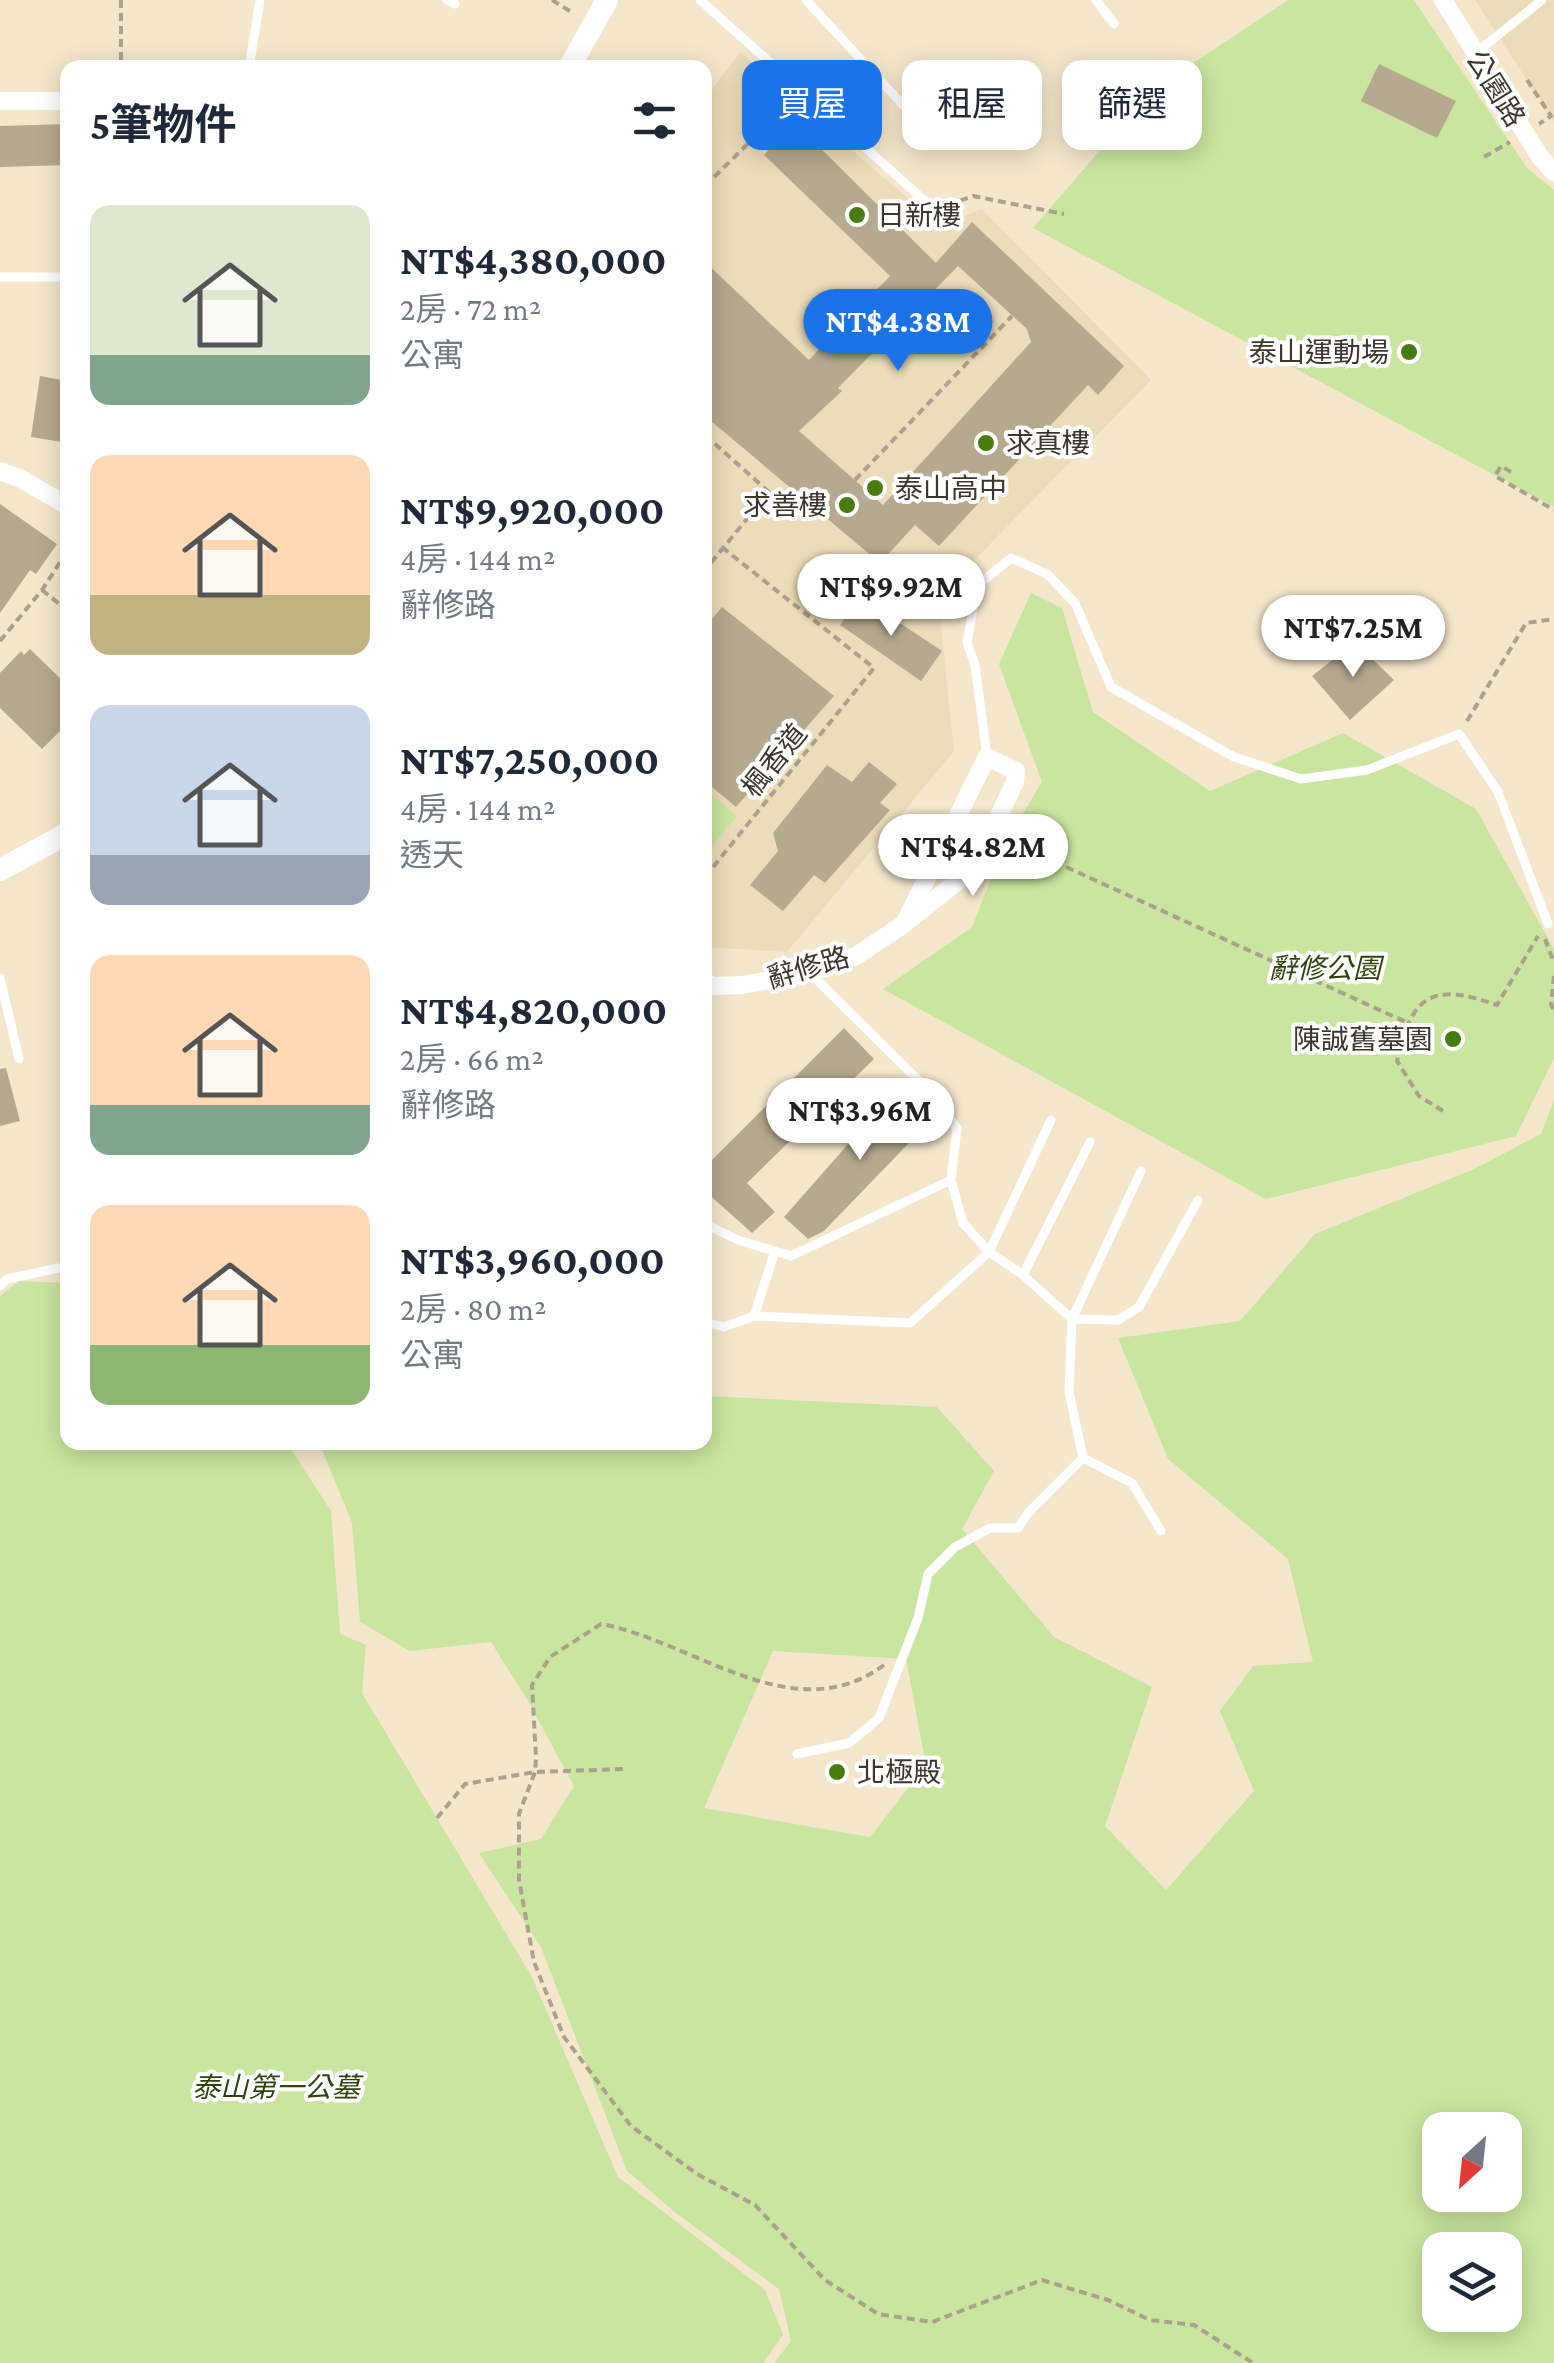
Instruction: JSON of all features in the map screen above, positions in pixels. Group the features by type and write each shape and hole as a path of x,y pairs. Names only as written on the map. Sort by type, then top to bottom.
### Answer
{"main road":[{"path":"573,60 606,0"},
{"path":"0,870 60,837"}],"street":[{"name":"公園路","path":"1443,0 1540,157 1554,172"},
{"path":"0,101 60,101"},
{"path":"0,472 60,502"},
{"path":"904,924 987,756"},
{"name":"辭修路","path":"712,986 742,985 810,973 856,956 968,873 1018,776 1016,770 987,756"}],"lane":[{"path":"250,60 260,0"},
{"path":"700,0 934,209"},
{"path":"806,0 902,105"},
{"path":"1096,0 1114,24"},
{"path":"1474,54 1542,0"},
{"path":"0,277 60,278"},
{"path":"987,756 975,666 967,644 978,586 1012,558 1047,574 1075,602 1111,688 1234,757 1302,779 1367,770 1459,734 1498,792 1545,927"},
{"path":"810,973 920,1083 957,1128 951,1180 963,1222 989,1252 1023,1275 1072,1319 1118,1320 1139,1307 1198,1200"},
{"path":"0,978 19,1059"},
{"path":"712,1323 724,1326 754,1316 910,1323 989,1252 1052,1120"},
{"path":"1023,1275 1090,1142"},
{"path":"1083,1458 1069,1392 1072,1319 1142,1171"},
{"path":"712,1227 790,1256 951,1180"},
{"path":"754,1316 775,1251"},
{"path":"0,1286 7,1279 60,1268"},
{"path":"1083,1458 1132,1483 1161,1530"},
{"path":"797,1754 849,1743 879,1718 918,1618 928,1574 955,1547 990,1528 1018,1528 1083,1458"}],"path":[{"path":"120,0 121,60"},
{"path":"552,0 592,24"},
{"path":"712,179 742,149"},
{"path":"934,209 973,196 1064,214"},
{"path":"854,480 1012,316"},
{"path":"712,441 769,492 712,561"},
{"path":"1511,472 1500,466 1495,476 1554,510"},
{"name":"楓香道","path":"712,868 874,668 723,548"},
{"path":"0,641 60,562"},
{"path":"42,590 60,605"},
{"path":"1459,734 1526,622 1554,620"},
{"path":"991,833 1408,1022"},
{"path":"1545,927 1554,963"},
{"path":"1444,1110 1419,1096 1396,1061 1417,1004 1439,992 1498,1004 1545,927"},
{"path":"1554,976 1554,1010"},
{"path":"905,1649 860,1682 830,1690 767,1684 632,1629 601,1624 550,1657 532,1685 535,1772 519,1814 519,1880 534,1962 564,2037 631,2126 697,2174 755,2205 825,2280 878,2314 932,2322 1042,2280 1108,2300 1150,2320 1194,2325 1253,2363"},
{"path":"437,1818 465,1784 535,1772 623,1769"}],"shaded area":[{"path":"1475,0 1554,0 1554,121 1527,80"},
{"name":"泰山高中","path":"740,52 749,60 742,60 742,150 852,150 939,226 982,209 1151,380 938,597 954,751 787,952 712,947 712,90"}],"green space":[{"name":"泰山運動場","path":"1288,0 1414,0 1527,168 1554,190 1554,507 1033,228 1100,150 1202,150 1202,60 1198,60"},
{"name":"辭修公園","path":"1031,593 1062,608 1093,712 1210,791 1343,733 1476,809 1554,949 1554,1058 1516,1136 1266,1199 883,989 972,927 1005,843 1042,782 999,664"},
{"path":"712,795 737,816 712,846"},
{"path":"1554,1100 1554,2363 774,2363 791,2341 779,2289 676,2213 627,2171 541,1947 479,1853 541,1839 574,1786 491,1642 410,1651 360,1622 352,1523 322,1450 712,1450 712,1396 937,1407 994,1471 962,1529 1054,1637 1152,1687 1105,1826 1166,1890 1254,1791 1220,1711 1253,1666 1313,1662 1288,1559 1168,1459 1118,1338 1240,1321 1315,1234 1472,1170 1541,1134","holes":["773,1651 906,1659 926,1765 870,1837 704,1808"]},
{"name":"泰山第一公墓","path":"19,1281 60,1283 60,1450 292,1450 331,1511 340,1634 366,1645 362,1693 532,1977 618,2177 765,2290 783,2335 763,2363 0,2363 0,1296"}],"building":[{"path":"1379,64 1456,101 1437,138 1361,101"},
{"path":"60,124 60,165 0,167 0,126"},
{"path":"769,150 822,150 936,263 972,222 1124,366 1098,395 1088,385 939,546 915,525 880,563 712,422 712,269 809,360 890,276 764,155","holes":["958,266 1027,329 1031,342 883,505 799,431 842,391 838,388"]},
{"path":"40,376 60,380 60,442 31,437"},
{"path":"0,504 57,544 36,574 30,570 0,613"},
{"path":"861,597 942,651 921,681 840,625"},
{"path":"722,607 834,696 736,807 712,787 712,619"},
{"path":"1355,642 1394,680 1350,720 1312,676"},
{"path":"30,649 60,678 60,731 42,749 0,708 0,673 21,651 24,655"},
{"path":"869,762 897,784 880,803 890,810 825,883 814,875 783,911 750,885 778,851 773,833 827,765 852,782"},
{"path":"844,1028 874,1059 747,1183 775,1212 752,1233 712,1197 712,1160"},
{"path":"6,1068 20,1121 0,1126 0,1069"},
{"path":"901,1084 934,1117 824,1231 808,1239 784,1217"}],"place":[{"name":"日新樓","path":"857,215"},
{"name":"泰山運動場","path":"1409,352"},
{"name":"求真樓","path":"986,443"},
{"name":"泰山高中","path":"875,488"},
{"name":"求善樓","path":"847,505"},
{"name":"陳誠舊墓園","path":"1453,1039"},
{"name":"北極殿","path":"837,1772"}]}
